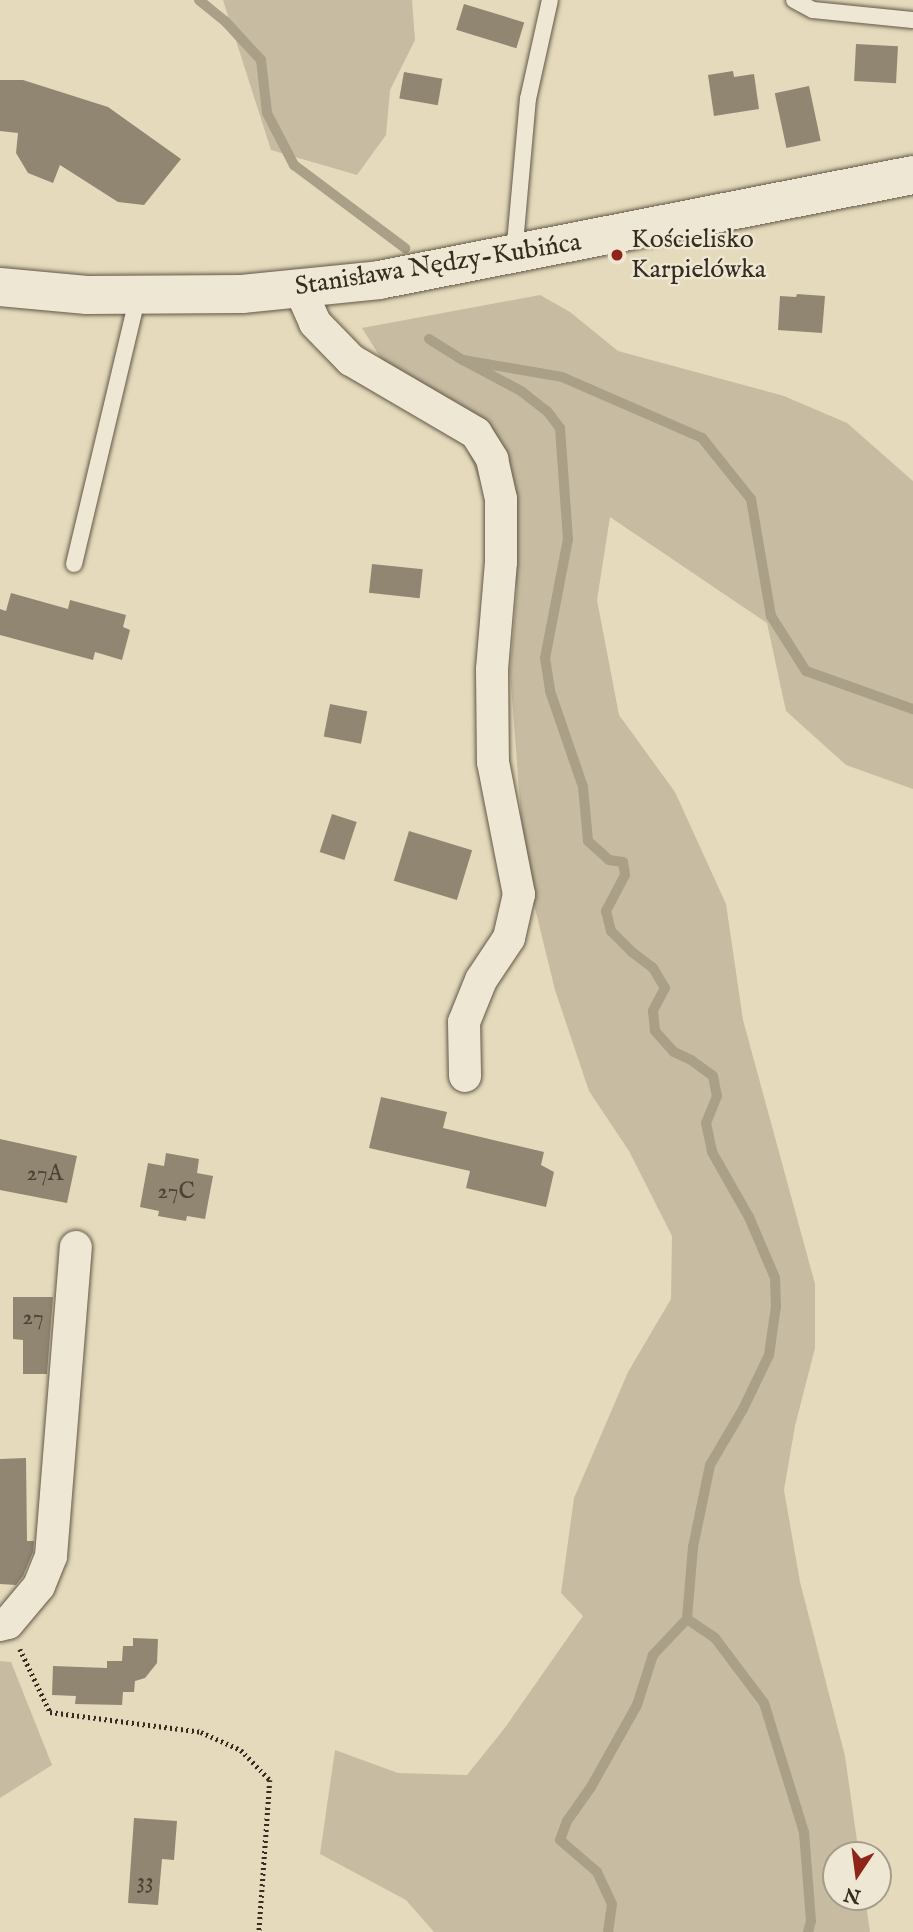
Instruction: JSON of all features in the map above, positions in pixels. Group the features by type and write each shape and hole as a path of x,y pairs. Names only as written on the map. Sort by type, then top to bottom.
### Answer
{"street":[{"name":"Stanisława Nędzy-Kubińca","path":"0,287 87,295 242,294 300,289 379,279 514,254 913,175"},
{"path":"300,289 315,323 351,360 476,433 492,458 498,485 500,562 492,670 493,762 519,894 509,938 481,980 464,1022 465,1076"},
{"path":"4,1624 39,1586 51,1556 76,1247"}],"lane":[{"path":"514,254 528,99 550,0"},
{"path":"794,0 813,10 913,20"},
{"path":"74,564 138,295"}],"path":[{"path":"4,1624 50,1712 201,1732 241,1750 270,1780 259,1932"}],"shaded area":[{"path":"223,0 412,0 415,40 390,90 386,135 357,175 271,150"},
{"path":"540,295 570,312 618,351 784,396 847,423 913,481 913,789 846,765 786,711 767,623 610,517 597,600 619,715 675,792 726,904 743,1020 815,1284 815,1348 795,1426 784,1490 800,1582 845,1756 857,1841 822,1841 822,1911 867,1911 870,1932 434,1932 406,1900 320,1854 335,1750 398,1773 467,1775 504,1729 583,1616 561,1593 574,1498 628,1372 671,1299 672,1236 629,1151 589,1091 555,990 525,867 510,672 517,588 501,533 451,410 387,368 362,328"},
{"path":"0,1661 11,1662 52,1765 0,1798"}],"building":[{"path":"464,4 524,22 516,48 456,30"},
{"path":"856,44 898,46 896,83 854,81"},
{"path":"733,71 734,77 754,74 759,109 714,116 708,75"},
{"path":"404,72 442,79 438,105 399,99"},
{"path":"0,80 23,80 108,107 181,159 144,205 118,202 60,165 53,183 28,173 16,153 18,133 0,131"},
{"path":"809,86 821,141 786,148 775,93"},
{"path":"797,294 825,296 822,333 778,330 780,296 796,297"},
{"path":"372,564 423,569 420,598 369,593"},
{"path":"11,593 68,609 70,600 126,615 123,627 130,630 122,660 95,652 93,660 0,635 0,609 6,611"},
{"path":"330,704 367,711 361,744 324,736"},
{"path":"332,814 357,822 344,860 320,852"},
{"path":"409,831 472,850 457,900 394,881"},
{"path":"381,1097 447,1112 443,1128 544,1152 541,1165 554,1172 546,1207 466,1188 470,1171 369,1148"},
{"path":"0,1139 77,1156 67,1203 0,1190"},
{"path":"166,1153 199,1159 197,1173 213,1176 205,1219 187,1216 186,1221 158,1216 159,1211 140,1207 148,1163 164,1166"},
{"path":"13,1297 53,1297 47,1374 23,1374 23,1340 13,1339"},
{"path":"26,1458 27,1541 34,1541 33,1552 23,1576 16,1585 0,1584 0,1459"},
{"path":"133,1638 158,1639 157,1663 145,1678 135,1681 134,1692 123,1692 122,1705 75,1704 76,1696 52,1695 53,1666 107,1668 107,1661 122,1661 123,1646 133,1646"},
{"path":"134,1818 177,1821 174,1860 162,1859 158,1905 128,1903"}],"waterway":[{"path":"199,0 225,21 261,60 267,113 294,165 405,248"},
{"path":"429,339 463,360 562,377 702,438 751,499 771,616 806,671 913,709"},
{"path":"463,360 521,391 547,411 560,428 568,539 545,658 550,691 583,787 588,841 609,860 623,862 625,875 606,911 611,931 653,968 665,988 653,1011 655,1031 674,1052 713,1076 717,1096 706,1123 712,1152 749,1217 775,1278 776,1306 769,1355 743,1409 710,1465 693,1547 687,1619 653,1655 637,1705 591,1787 567,1821 560,1840 597,1872 612,1904 608,1932"},
{"path":"687,1619 715,1638 764,1703 804,1832 811,1921 808,1932"}],"place":[{"name":"Kościelisko Karpielówka","path":"617,255"}]}
